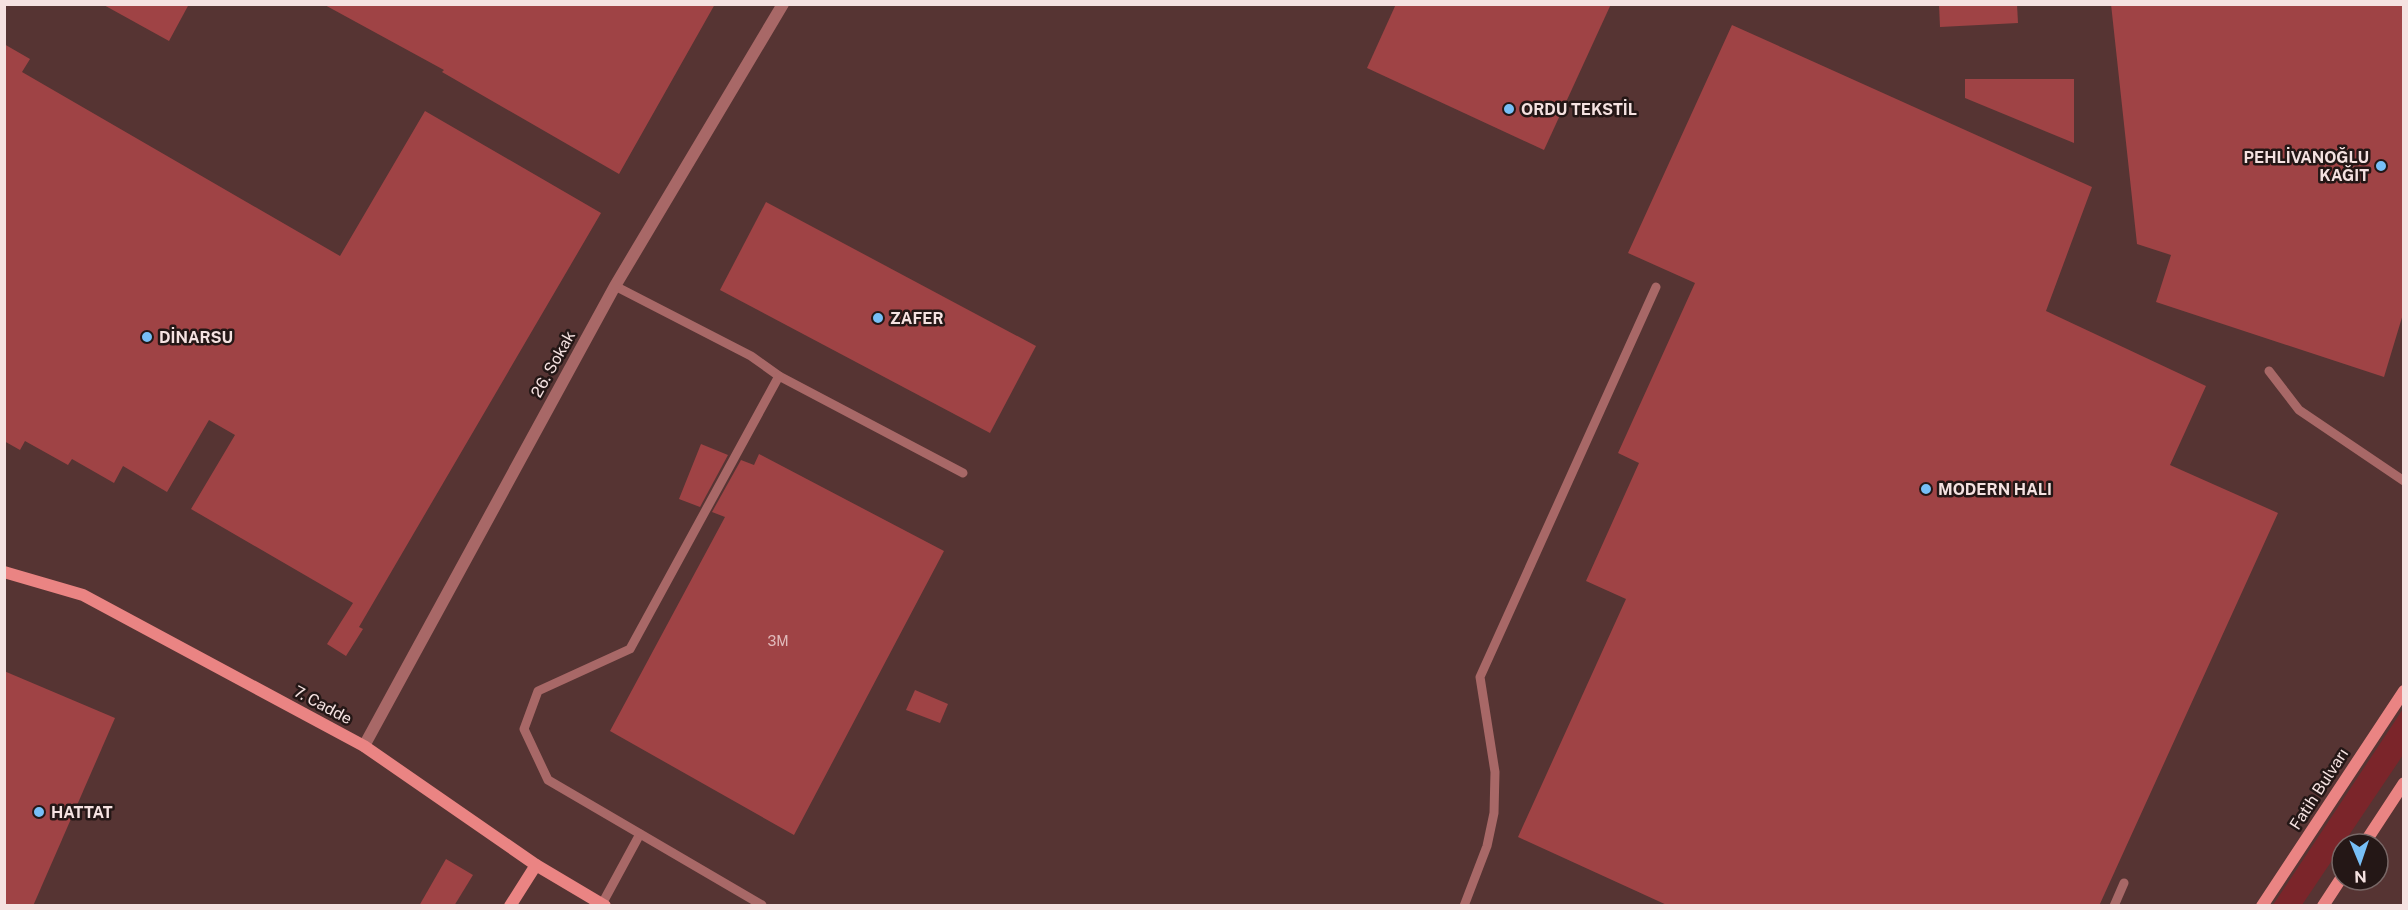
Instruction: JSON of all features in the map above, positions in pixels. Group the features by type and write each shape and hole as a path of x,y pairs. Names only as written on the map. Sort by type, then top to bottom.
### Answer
{"street":[{"name":"26. Sokak","path":"364,746 615,286 783,4"},
{"name":"7. Cadde","path":"4,572 83,595 364,746 536,865 604,905"},
{"name":"Fatih Bulvarı","path":"2262,906 2403,691"},
{"path":"2372,832 2403,783"},
{"path":"510,906 536,865"},
{"path":"2323,906 2332,892"}],"lane":[{"path":"615,286 751,356 779,376 963,473"},
{"path":"1464,906 1487,846 1494,813 1495,772 1480,677 1656,287"},
{"path":"2269,371 2299,410 2403,481"},
{"path":"762,905 549,780 524,729 538,691 630,649 779,376"},
{"path":"604,905 640,834"},
{"path":"2114,906 2124,883"}],"shaded area":[{"path":"5,5 2403,5 2403,905 5,906"},
{"path":"2403,709 2403,755 2351,832 2330,832 2330,863 2302,905 2273,905"}],"building":[{"path":"102,4 189,4 169,41"},
{"path":"323,4 715,4 619,174 442,72 444,70"},
{"name":"ORDU TEKSTİL","path":"1396,4 1611,4 1544,150 1367,68"},
{"path":"1939,4 2017,4 2018,23 1940,27"},
{"path":"2111,4 2403,4 2403,314 2384,377 2156,302 2171,255 2137,244"},
{"name":"MODERN HALI","path":"1732,25 2092,187 2046,311 2206,386 2170,465 2278,513 2099,906 1669,906 1518,837 1626,599 1586,581 1639,463 1618,453 1695,283 1628,253"},
{"path":"4,44 30,59 22,72 340,256 425,111 601,213 359,627 363,629 346,656 327,644 353,603 191,509 235,435 209,420 167,492 123,466 114,483 72,459 68,465 25,441 20,450 4,441"},
{"path":"1965,79 2074,79 2074,143 1965,98"},
{"name":"ZAFER","path":"766,202 1036,346 990,433 720,290"},
{"path":"701,444 728,455 700,507 679,499"},
{"path":"759,454 944,551 794,835 610,731 725,517 712,512 741,460 754,465"},
{"name":"HATTAT","path":"4,671 115,718 33,906 4,906"},
{"path":"915,690 948,704 940,723 906,710"},
{"path":"446,859 473,875 454,906 419,906"}],"place":[{"name":"ORDU TEKSTİL","path":"1509,109"},
{"name":"PEHLİVANOĞLU KAĞIT","path":"2381,166"},
{"name":"ZAFER","path":"878,318"},
{"name":"DİNARSU","path":"147,337"},
{"name":"MODERN HALI","path":"1926,489"},
{"name":"HATTAT","path":"39,812"}]}
